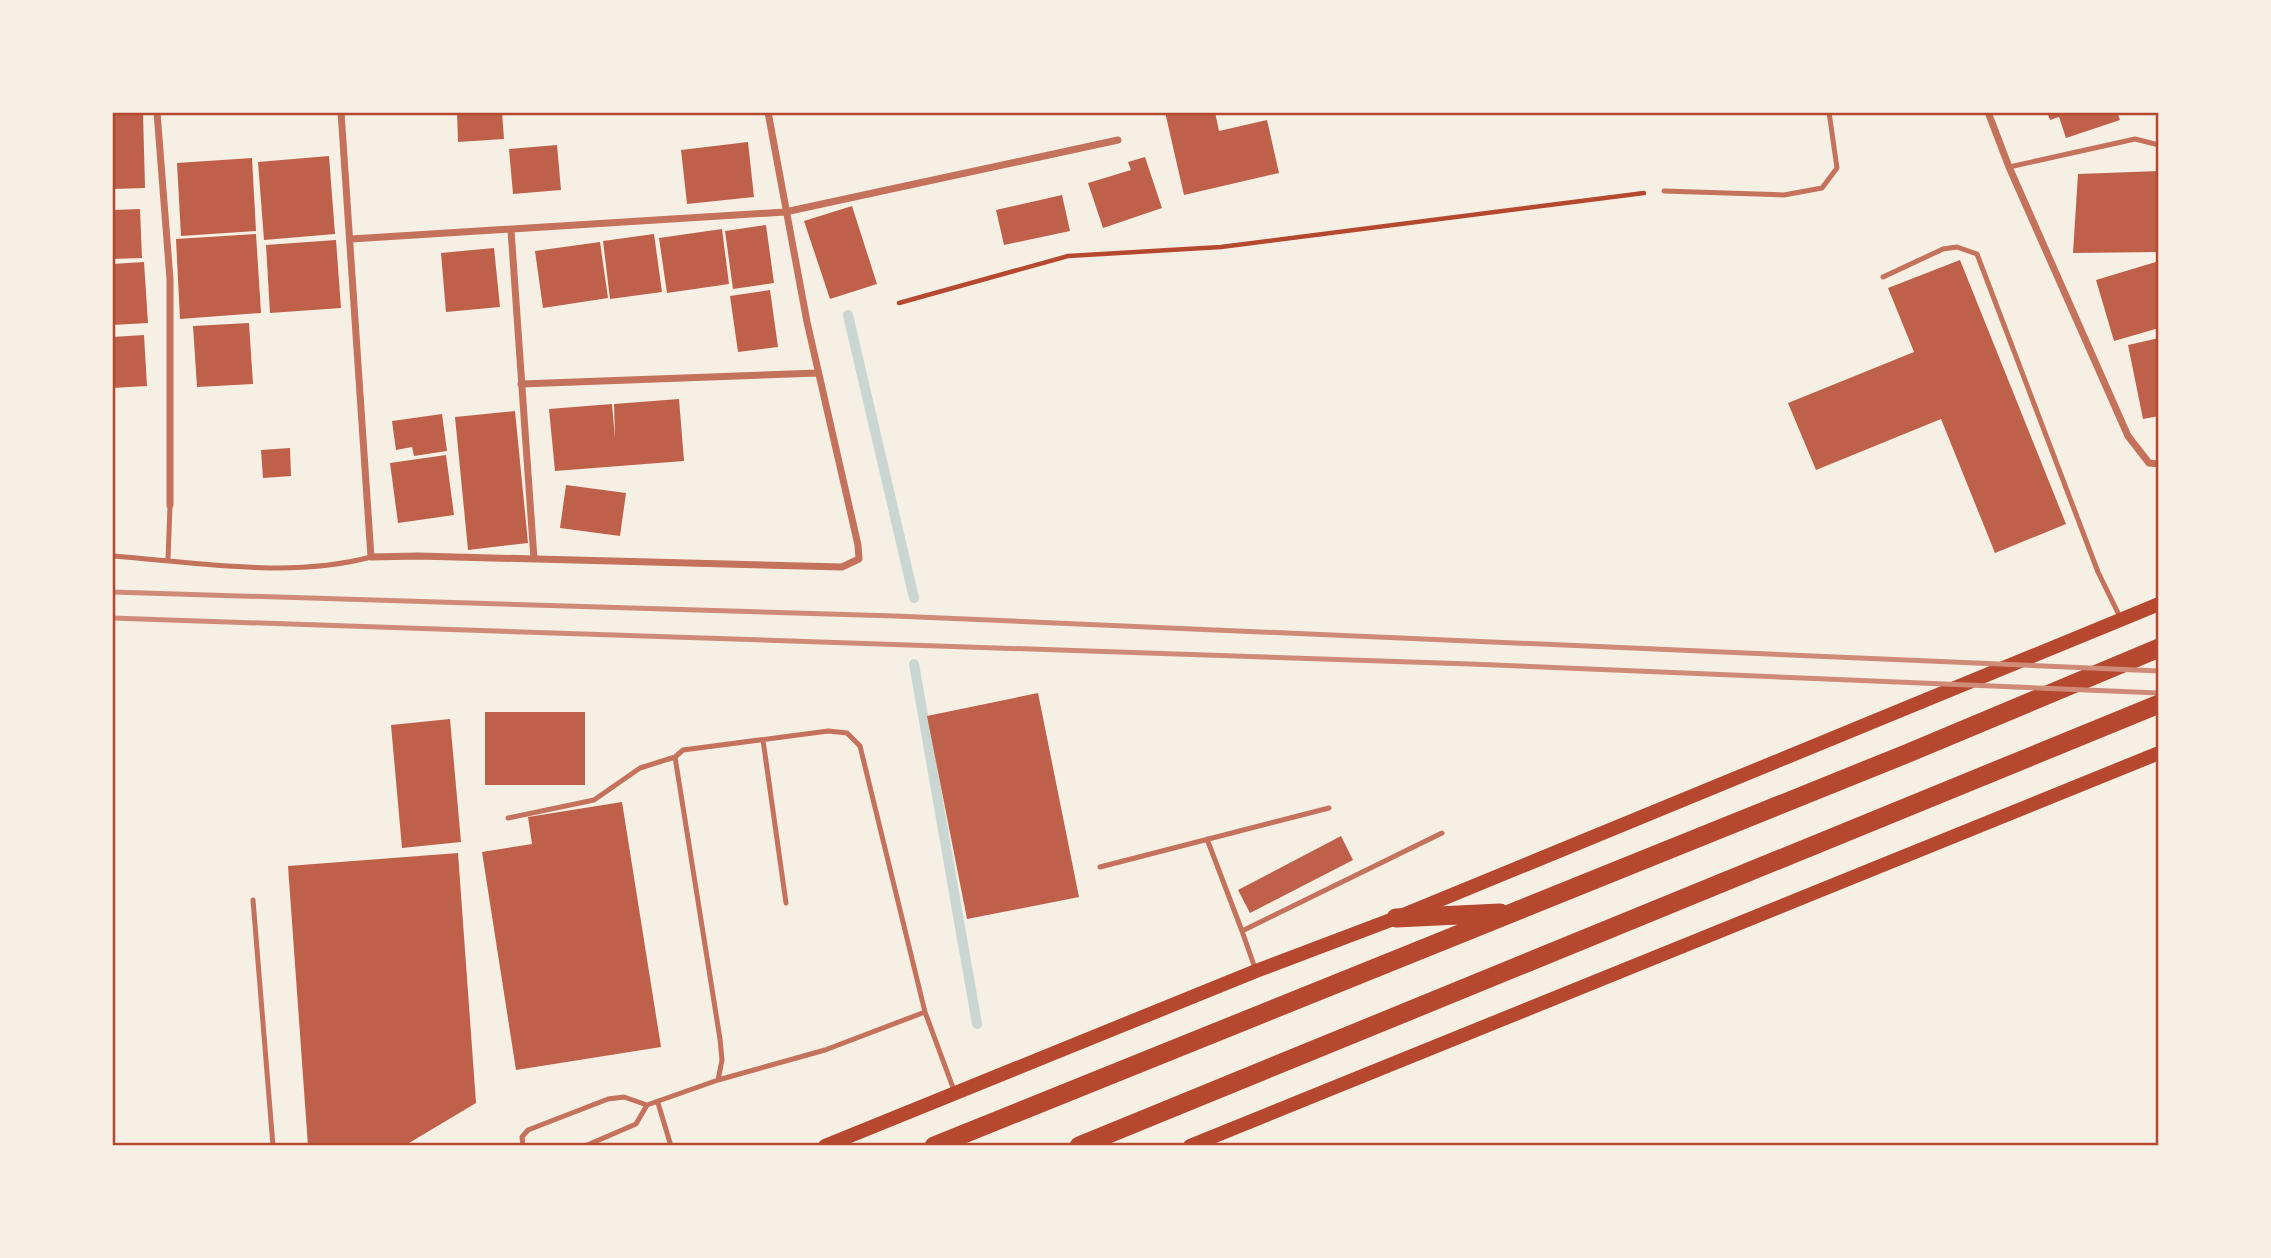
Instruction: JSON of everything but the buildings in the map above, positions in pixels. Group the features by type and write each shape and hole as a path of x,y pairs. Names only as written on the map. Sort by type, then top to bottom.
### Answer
{"highway":[{"path":"934,1146 1906,754 2159,648"},
{"path":"1079,1146 2159,704"},
{"path":"1396,918 1515,912"}],"main road":[{"path":"825,1146 1256,971 1396,918 2159,604"},
{"path":"1190,1146 2159,753"}],"street":[{"path":"158,112 170,279 170,505"},
{"path":"341,112 371,558 534,559 842,568 859,559 785,212 768,112"},
{"path":"1988,112 2009,167 2128,436 2149,463 2159,464"},
{"path":"351,239 785,212 1118,140"},
{"path":"511,230 534,559"},
{"path":"521,384 818,373"}],"lane":[{"path":"1664,191 1784,195 1822,188 1837,168 1829,112"},
{"path":"2009,167 2135,139 2159,145"},
{"path":"1883,277 1944,250 1957,247 1977,254 2081,528 2121,620"},
{"path":"168,560 170,505"},
{"path":"112,556 247,566 342,565 371,558"},
{"path":"508,818 594,800 640,768 674,757 683,750 828,731 847,733 860,746 925,1012 956,1093"},
{"path":"763,740 786,903"},
{"path":"674,757 720,1039 722,1060 719,1080"},
{"path":"1100,867 1329,807"},
{"path":"1242,931 1442,833"},
{"path":"1207,839 1256,971"},
{"path":"253,900 273,1146"},
{"path":"523,1146 522,1137 528,1130 608,1099 624,1097 647,1105 657,1103 719,1080 825,1050 925,1012"},
{"path":"657,1103 671,1146"},
{"path":"584,1146 636,1124 647,1105"}],"path":[{"path":"899,303 1068,256 1221,247 1664,191"}],"waterway":[{"path":"848,315 914,598"},
{"path":"914,664 977,1024"}],"railway":[{"path":"112,592 895,616 2159,671"},
{"path":"112,618 1470,664 2159,693"}]}
